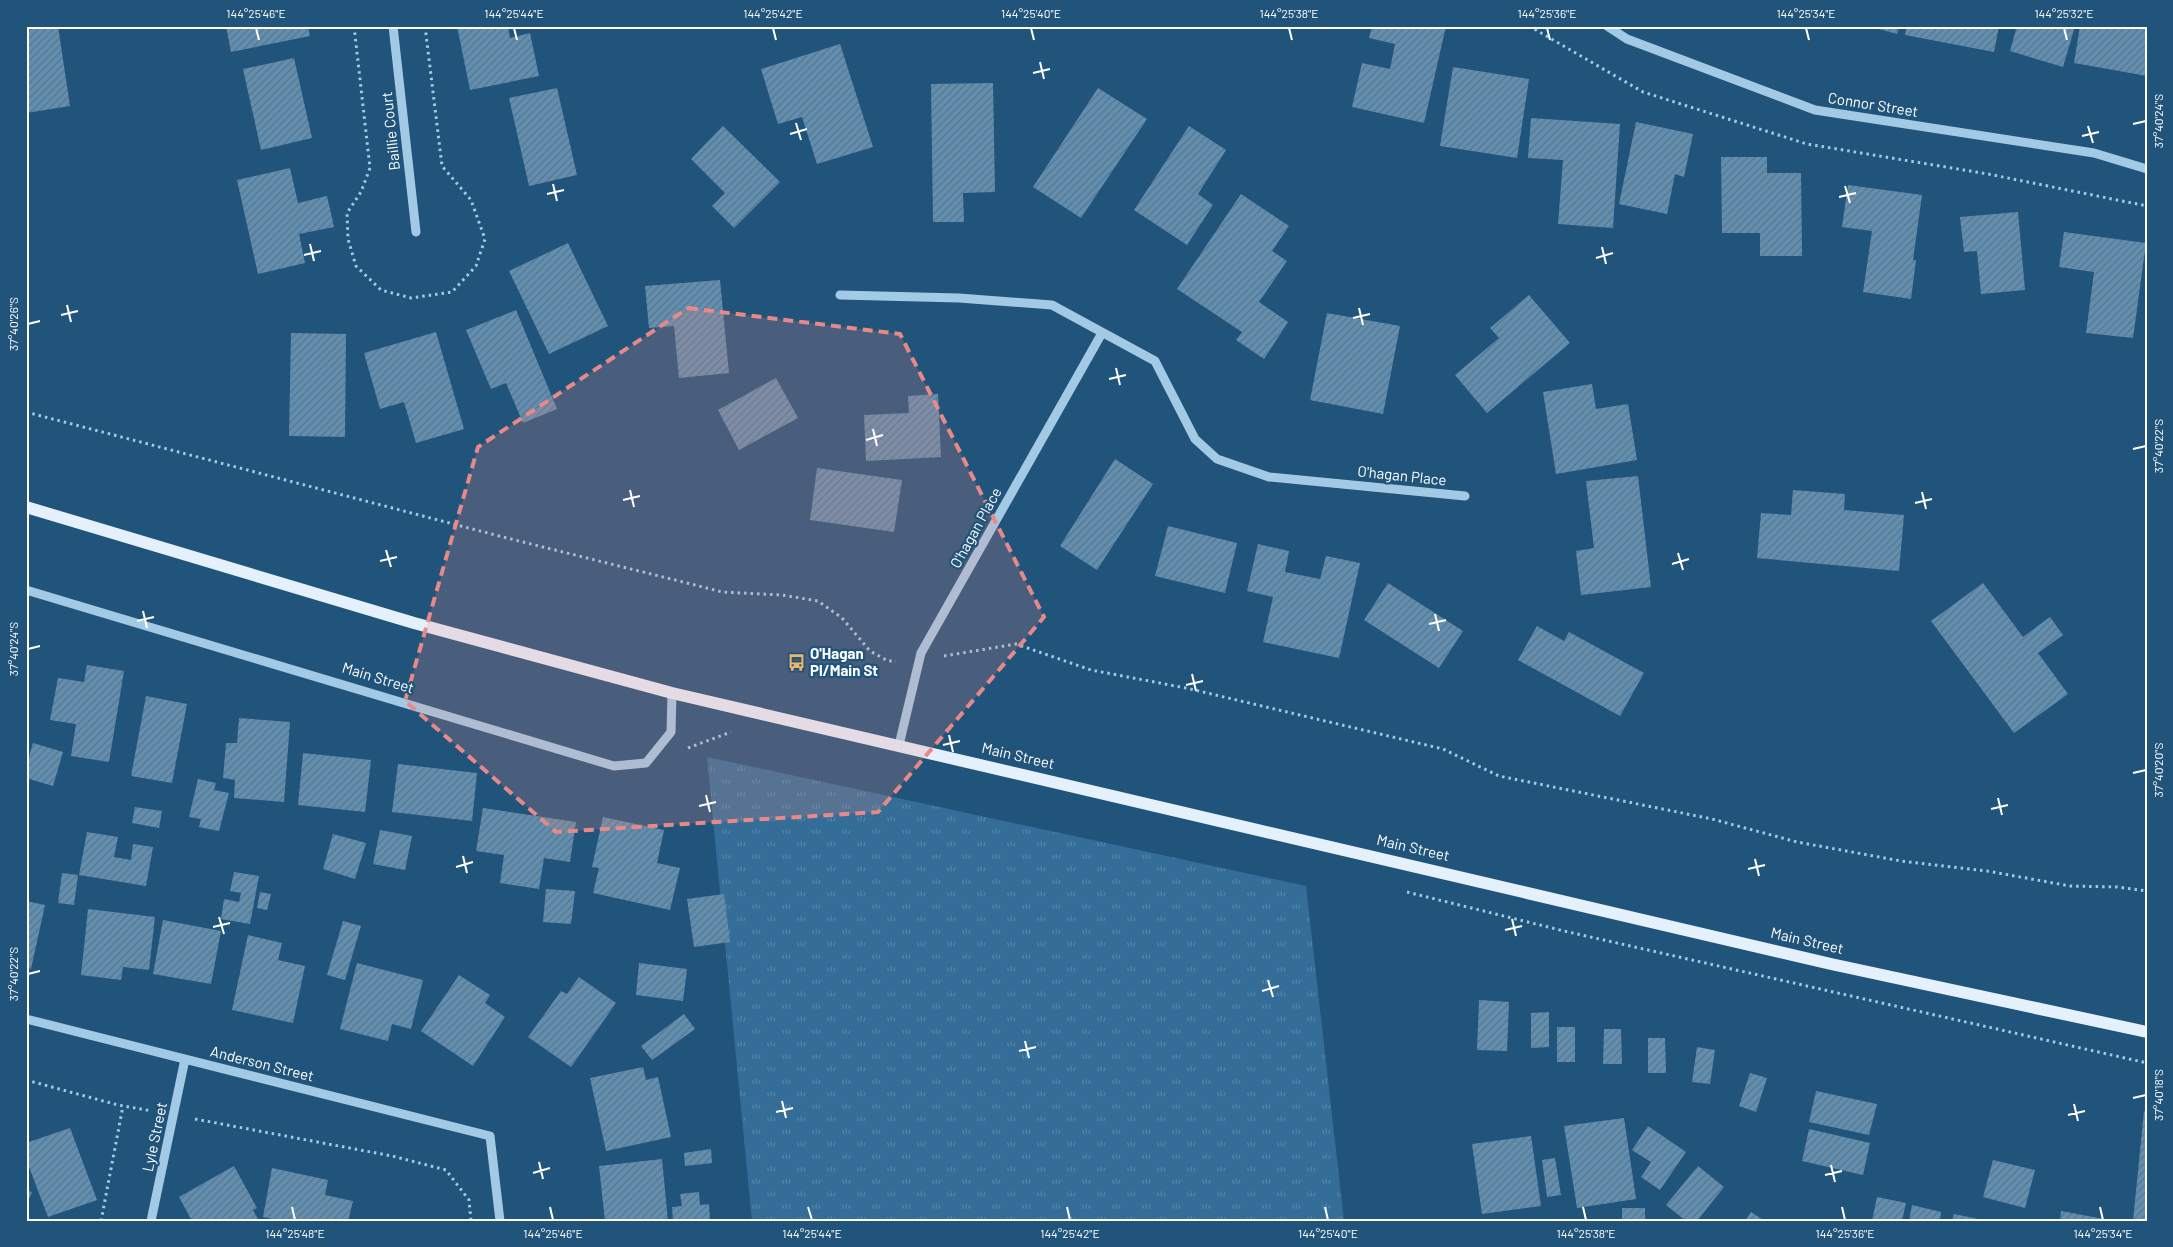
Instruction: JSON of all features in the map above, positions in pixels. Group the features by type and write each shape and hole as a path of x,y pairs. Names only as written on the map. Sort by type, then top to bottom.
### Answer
{"main road":[{"name":"Main Street","path":"26,507 414,623 672,693 1841,966 2147,1032"}],"street":[{"name":"Baillie Court","path":"393,26 416,232"},
{"name":"Connor Street","path":"1607,26 1627,39 1815,110 2094,153 2147,169"},
{"name":"O'hagan Place","path":"840,295 959,298 1052,304 1155,361 1195,439 1216,459 1269,477 1465,496"},
{"name":"O'hagan Place","path":"899,745 920,660 1102,333"},
{"name":"Main Street","path":"26,590 614,766 646,762 665,740 671,732 672,693"},
{"name":"Anderson Street","path":"26,1019 490,1136 500,1221"},
{"name":"Lyle Street","path":"151,1221 185,1059"}],"path":[{"path":"26,412 503,537 722,592 782,595 818,601 842,618 870,651 888,661 920,660 1016,644 1091,670 1186,688 1443,749 1499,776 1712,819 1797,842 1901,861 1987,871 2070,886 2117,887 2147,891"},
{"path":"684,750 737,730"},
{"path":"1400,891 1574,934 2147,1063"},
{"path":"26,1080 123,1106 392,1156 446,1170 469,1200 472,1221"},
{"path":"101,1221 123,1106"}],"highlighted area":[{"path":"688,308 900,334 1044,617 878,812 556,832 405,701 478,447"}],"green space":[{"path":"707,757 1306,886 1344,1221 752,1221"}],"building":[{"path":"26,26 58,26 70,106 26,113"},
{"path":"226,26 308,26 310,36 231,52"},
{"path":"457,26 508,26 510,38 530,33 539,76 470,90"},
{"path":"1372,26 1446,26 1424,123 1352,107 1362,63 1390,69 1395,44 1369,38"},
{"path":"1868,26 1899,26 1897,34"},
{"path":"1907,26 1999,26 1994,52 1905,35"},
{"path":"2017,26 2075,26 2063,67 2010,51"},
{"path":"2080,26 2147,26 2147,76 2074,63"},
{"path":"840,44 873,147 817,164 802,117 778,124 761,69"},
{"path":"294,58 312,138 261,150 243,69"},
{"path":"1453,67 1529,79 1517,158 1440,146"},
{"path":"993,83 995,192 963,193 964,222 933,222 931,84"},
{"path":"557,88 577,175 529,186 509,98"},
{"path":"1098,88 1147,119 1081,218 1033,187"},
{"path":"1531,118 1620,124 1613,228 1558,224 1563,160 1528,158"},
{"path":"1636,122 1693,134 1684,177 1675,174 1667,214 1619,204"},
{"path":"723,126 780,182 734,228 712,206 725,193 691,159"},
{"path":"1189,126 1226,150 1198,194 1213,205 1187,245 1134,210"},
{"path":"1721,157 1767,157 1767,173 1801,173 1802,256 1760,256 1760,233 1722,233"},
{"path":"290,168 298,203 327,196 334,227 299,234 305,263 258,274 237,180"},
{"path":"1848,185 1922,195 1913,260 1916,260 1911,299 1863,292 1872,231 1842,227"},
{"path":"1241,194 1289,226 1272,251 1287,261 1259,302 1288,322 1264,359 1236,340 1242,332 1177,289"},
{"path":"2018,212 2025,290 1981,294 1977,251 1964,252 1960,217"},
{"path":"2064,232 2146,243 2133,338 2086,333 2094,272 2059,267"},
{"path":"568,243 608,326 549,354 509,271"},
{"path":"720,280 729,373 679,378 674,326 649,328 645,286"},
{"path":"1529,295 1570,343 1487,413 1455,375 1499,338 1490,328"},
{"path":"516,310 557,409 523,423 506,383 491,389 466,330"},
{"path":"1327,313 1400,326 1383,414 1310,400"},
{"path":"436,332 464,429 416,443 404,402 380,409 364,353"},
{"path":"291,333 346,334 345,437 289,436"},
{"path":"776,378 798,418 739,450 718,410"},
{"path":"1592,384 1596,409 1628,404 1637,460 1556,474 1543,392"},
{"path":"938,394 941,457 866,461 864,415 909,413 908,396"},
{"path":"1115,459 1153,484 1097,570 1060,546"},
{"path":"817,468 902,480 894,532 810,520"},
{"path":"1638,476 1651,587 1581,595 1576,551 1594,548 1586,481"},
{"path":"1793,490 1845,494 1844,510 1904,515 1899,571 1757,558 1761,513 1791,515"},
{"path":"1168,526 1237,543 1225,593 1155,576"},
{"path":"1258,544 1289,551 1285,572 1320,579 1326,556 1360,563 1339,658 1263,642 1273,597 1247,591"},
{"path":"1388,583 1463,631 1439,668 1364,620"},
{"path":"1983,583 2023,637 2050,617 2063,635 2038,653 2068,694 2014,733 1931,621"},
{"path":"1537,626 1564,641 1569,632 1644,673 1620,716 1518,660"},
{"path":"87,665 124,671 109,762 71,756 76,724 50,720 58,678 84,682"},
{"path":"146,696 187,704 172,783 131,776"},
{"path":"239,718 290,722 284,802 234,798 235,780 223,778 226,743 237,743"},
{"path":"33,743 63,752 53,786 26,778 26,767"},
{"path":"303,753 371,760 365,812 298,805"},
{"path":"398,764 477,773 472,821 392,812"},
{"path":"198,779 216,783 214,790 229,793 219,831 199,827 201,819 189,817"},
{"path":"135,807 162,811 159,828 132,823"},
{"path":"483,808 576,822 570,862 544,858 539,889 500,883 504,855 476,851"},
{"path":"603,817 664,830 657,863 680,868 670,910 593,893 599,868 592,867"},
{"path":"380,830 412,836 405,870 373,864"},
{"path":"87,832 118,837 114,857 131,860 133,844 153,847 146,886 79,875"},
{"path":"333,834 366,843 355,879 323,869"},
{"path":"234,872 259,876 250,924 221,919 224,899 239,902 241,893 230,891"},
{"path":"62,873 78,875 74,905 58,903"},
{"path":"546,889 575,891 571,924 543,922"},
{"path":"260,892 271,894 267,910 257,908"},
{"path":"724,894 730,942 694,947 687,899"},
{"path":"26,901 45,905 31,969 26,968"},
{"path":"88,909 155,917 149,970 123,967 121,980 81,975"},
{"path":"163,920 221,931 211,984 153,974"},
{"path":"343,921 361,926 345,980 327,975"},
{"path":"248,935 282,943 278,960 305,966 293,1023 232,1010"},
{"path":"357,963 423,980 411,1029 392,1024 388,1041 340,1029"},
{"path":"639,963 687,969 683,1001 636,995"},
{"path":"459,975 490,995 485,1003 505,1017 473,1066 421,1031"},
{"path":"579,977 616,1003 571,1067 528,1037 561,991 567,994"},
{"path":"1479,1000 1509,1002 1507,1051 1477,1050"},
{"path":"1549,1012 1549,1047 1531,1048 1531,1013"},
{"path":"684,1014 695,1029 652,1060 641,1046"},
{"path":"1557,1027 1575,1027 1575,1062 1557,1062"},
{"path":"1604,1029 1621,1029 1622,1064 1603,1064"},
{"path":"1648,1038 1665,1038 1666,1073 1648,1073"},
{"path":"1697,1047 1715,1050 1710,1084 1692,1082"},
{"path":"643,1067 646,1080 658,1077 671,1137 606,1151 590,1078"},
{"path":"1750,1073 1767,1078 1756,1112 1739,1106"},
{"path":"1816,1091 1877,1104 1869,1135 1809,1122"},
{"path":"2144,1111 2147,1112 2147,1221 2133,1221"},
{"path":"1624,1118 1636,1199 1577,1208 1564,1126"},
{"path":"1648,1126 1686,1152 1660,1190 1641,1177 1651,1162 1632,1150"},
{"path":"70,1128 97,1200 48,1217 26,1159 26,1143"},
{"path":"1809,1129 1870,1143 1863,1175 1802,1161"},
{"path":"1531,1136 1541,1206 1482,1214 1472,1144"},
{"path":"711,1149 712,1163 685,1166 684,1153"},
{"path":"1555,1158 1561,1195 1547,1197 1542,1160"},
{"path":"662,1159 668,1221 605,1221 599,1166"},
{"path":"1993,1160 2035,1170 2025,1208 1983,1197"},
{"path":"234,1166 257,1208 253,1210 259,1221 192,1221 179,1197"},
{"path":"1698,1166 1724,1187 1697,1221 1686,1221 1666,1205"},
{"path":"272,1168 328,1180 325,1195 353,1201 348,1221 282,1221 263,1217"},
{"path":"26,1190 32,1192 26,1205"},
{"path":"699,1192 700,1205 709,1204 710,1221 673,1221 672,1207 682,1206 680,1194"},
{"path":"1877,1197 1906,1203 1902,1221 1872,1221"},
{"path":"1912,1205 1941,1212 1940,1221 1909,1221"},
{"path":"1622,1208 1645,1208 1645,1221 1622,1221"},
{"path":"2061,1211 2110,1220 2110,1221 2060,1221"},
{"path":"1751,1212 1765,1221 1745,1221"},
{"path":"1954,1214 1983,1220 1983,1221 1952,1221"}],"place":[{"name":"O'Hagan Pl/Main St","path":"796,663"}]}
